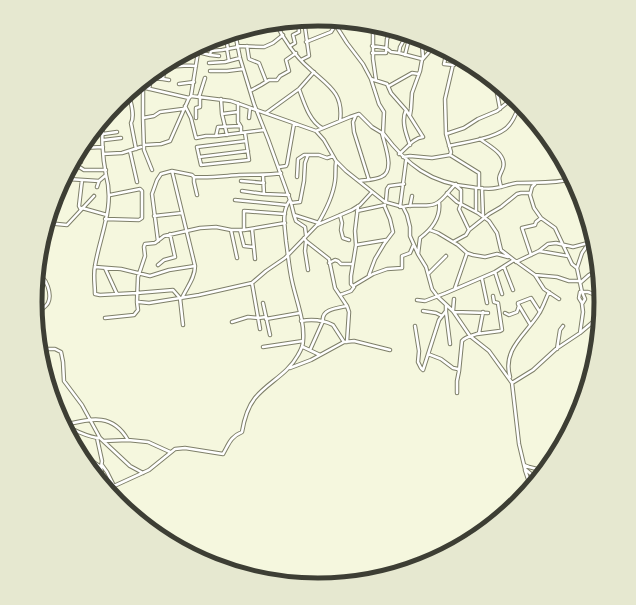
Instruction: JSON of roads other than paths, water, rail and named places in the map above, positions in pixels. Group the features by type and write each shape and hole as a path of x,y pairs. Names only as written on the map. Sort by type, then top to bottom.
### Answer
{"street":[{"path":"290,46 295,43 293,35 299,32 299,27"},
{"path":"301,60 309,56 305,27"},
{"path":"306,42 331,32 334,27"},
{"path":"338,27 346,42 363,64 371,79 379,104 384,112 382,133 389,166 382,177 359,181"},
{"path":"279,28 301,60 333,91 340,102 340,121"},
{"path":"373,31 372,53 376,80"},
{"path":"210,55 211,50 227,49 238,46 264,47 273,43 283,35"},
{"path":"372,53 386,53 389,35"},
{"path":"236,38 240,58 256,110 289,195 293,214 296,221 305,226 305,251 308,270"},
{"path":"399,53 404,40"},
{"path":"405,55 408,41"},
{"path":"226,42 229,61"},
{"path":"247,46 249,59 259,63 266,81"},
{"path":"372,46 386,48 391,52 423,59"},
{"path":"410,115 412,109 412,93 423,59 422,46"},
{"path":"423,59 430,50"},
{"path":"201,53 219,56"},
{"path":"250,91 270,79 277,80 280,76 289,71 286,60 296,53"},
{"path":"103,154 130,151 143,146 161,144 170,141 183,109 190,97 194,82 198,54"},
{"path":"210,63 240,58"},
{"path":"446,58 445,65 454,65 445,99 446,134 450,155"},
{"path":"174,67 182,65 196,66"},
{"path":"210,71 227,71 243,68"},
{"path":"266,113 272,107 300,89 314,72"},
{"path":"163,79 164,73"},
{"path":"388,86 412,74 419,74"},
{"path":"156,78 169,80"},
{"path":"196,118 196,108 200,107 200,97 205,78"},
{"path":"371,79 385,83 388,86 391,93 410,115 423,137 415,139 399,154"},
{"path":"180,84 194,82"},
{"path":"149,89 150,83"},
{"path":"145,88 190,97 221,98 316,131 324,140 336,161 385,203 402,207 430,205 439,202 455,185"},
{"path":"300,89 312,119 316,125 322,128"},
{"path":"140,91 143,118 143,146 152,170"},
{"path":"497,93 500,109"},
{"path":"221,98 226,135"},
{"path":"130,100 133,119 131,123 136,149"},
{"path":"446,134 464,128 478,119 500,109 508,102"},
{"path":"238,103 238,122 241,133"},
{"path":"185,106 191,118 196,138 264,130"},
{"path":"249,118 250,108"},
{"path":"143,118 154,116 160,112 183,109"},
{"path":"406,110 404,117 405,132 410,145"},
{"path":"449,146 480,139 503,130 511,124 517,110"},
{"path":"222,114 238,112"},
{"path":"356,114 353,122 354,132 369,180"},
{"path":"316,131 356,114 362,116 372,127 382,133 399,154 406,160 433,178 455,185 479,188 496,188 515,183 535,184 566,181"},
{"path":"279,167 286,166 287,164 294,124"},
{"path":"216,136 218,127 240,126"},
{"path":"103,129 104,140 102,147 110,195 104,232 94,267 96,294 100,295 173,290 181,298"},
{"path":"103,134 117,132"},
{"path":"245,133 250,159 201,165 197,147 246,141"},
{"path":"104,140 121,138"},
{"path":"480,139 495,149 503,161 503,168 499,177 501,186"},
{"path":"89,148 102,147"},
{"path":"130,151 137,182"},
{"path":"199,157 248,151"},
{"path":"297,177 298,159 304,155 319,155 327,158 333,156"},
{"path":"235,200 286,205 291,201 300,202 305,163 308,155"},
{"path":"403,157 410,156 432,158 450,155 479,173 476,212"},
{"path":"406,160 402,207 407,215 410,227 410,236 426,268 432,289 454,312 470,336 489,351 511,381"},
{"path":"137,301 149,303 181,298 217,292 252,283 306,238 318,224 332,193 335,180 336,161"},
{"path":"78,166 84,170 106,170"},
{"path":"158,242 152,194 161,174 172,171 192,175 194,177 220,178 239,175 281,173"},
{"path":"172,171 195,266 194,278 181,298 183,325"},
{"path":"97,187 99,181 106,174"},
{"path":"263,175 264,194"},
{"path":"194,177 197,195"},
{"path":"70,179 99,181"},
{"path":"82,180 79,206 82,209 107,215"},
{"path":"241,181 264,184"},
{"path":"368,276 375,259 393,231 385,203 387,189 389,186 404,184"},
{"path":"535,184 530,193 534,208 541,218 555,228 572,264 577,268"},
{"path":"455,185 461,190 461,204 459,209 469,230"},
{"path":"479,188 484,217"},
{"path":"105,219 139,220 142,218 142,190 140,189 110,195"},
{"path":"242,191 289,195"},
{"path":"294,215 318,224 340,216 358,206 367,199 372,192"},
{"path":"447,193 457,202 484,217 494,227 501,250 535,275 540,284 559,299"},
{"path":"453,242 463,237 484,217 501,207 517,194 530,193"},
{"path":"53,224 67,225 94,196"},
{"path":"410,206 412,196"},
{"path":"418,254 420,238 430,230 440,211 439,202"},
{"path":"357,211 385,203"},
{"path":"286,205 285,223 288,254 292,280 300,313 303,342 302,347 289,369"},
{"path":"354,286 352,285 351,281 356,245 358,206"},
{"path":"253,247 244,246 242,230 244,211 285,214"},
{"path":"154,216 182,213"},
{"path":"340,216 343,238 349,240"},
{"path":"531,255 522,228 535,225 541,218"},
{"path":"105,318 134,315 138,310 137,293 139,274 145,256 144,245 158,242 164,236 187,230 216,227 231,230 242,230 285,223"},
{"path":"252,229 255,259"},
{"path":"231,230 236,258"},
{"path":"430,230 453,242 467,253 485,256 497,254 511,258"},
{"path":"158,265 164,260 175,257 170,234"},
{"path":"306,238 323,255 327,257 335,288 347,306 349,319 345,342"},
{"path":"356,245 386,240"},
{"path":"417,300 425,301 438,297 482,279 515,261 539,251 548,244 556,243 573,247 588,244"},
{"path":"580,333 583,312 582,304 585,299 577,268 588,244"},
{"path":"340,295 352,291 354,286 368,276 387,269 402,268 402,256 410,253 414,246"},
{"path":"539,251 569,256"},
{"path":"455,289 467,253"},
{"path":"428,274 446,256"},
{"path":"329,263 335,260 341,264 353,264"},
{"path":"94,267 121,269 152,276 166,270 195,266"},
{"path":"504,267 513,290"},
{"path":"105,268 117,294"},
{"path":"495,272 502,294"},
{"path":"535,275 557,277 569,281 580,282 593,273"},
{"path":"42,309 47,304 50,293 43,278"},
{"path":"482,279 487,304"},
{"path":"252,283 260,329"},
{"path":"529,481 519,444 508,365 517,341 540,312 549,292"},
{"path":"582,292 594,294"},
{"path":"457,393 462,342 464,339 477,334 502,330 498,303 494,302 493,296"},
{"path":"505,313 509,315 514,314 517,312 519,306 518,303 531,298 540,312"},
{"path":"454,299 454,312"},
{"path":"263,303 270,335"},
{"path":"446,305 450,344"},
{"path":"310,350 323,321 324,314 330,310 347,306"},
{"path":"519,306 530,324"},
{"path":"423,311 436,313 442,316"},
{"path":"415,326 419,351 418,362 423,370 439,320 446,312"},
{"path":"454,312 488,313"},
{"path":"477,334 480,332 483,312"},
{"path":"232,322 248,317 266,318 300,313"},
{"path":"301,321 310,319 323,321 333,325 345,342"},
{"path":"511,381 533,370 556,349 580,333 594,321"},
{"path":"556,349 562,326"},
{"path":"91,460 107,472 114,486 143,473 176,449 185,448 223,454 228,443 235,435 242,432 245,418 254,399 262,390 289,369 321,355 345,342 354,341 390,350"},
{"path":"263,347 303,342"},
{"path":"302,347 321,355"},
{"path":"46,349 55,349 61,352 64,381 92,421 100,439 102,475"},
{"path":"428,354 441,359 459,371"},
{"path":"70,424 78,421 109,421 125,434 128,440"},
{"path":"72,429 100,439 148,442 171,452"},
{"path":"100,439 130,466 143,473"},
{"path":"524,465 538,469"},
{"path":"525,469 533,476"}]}
